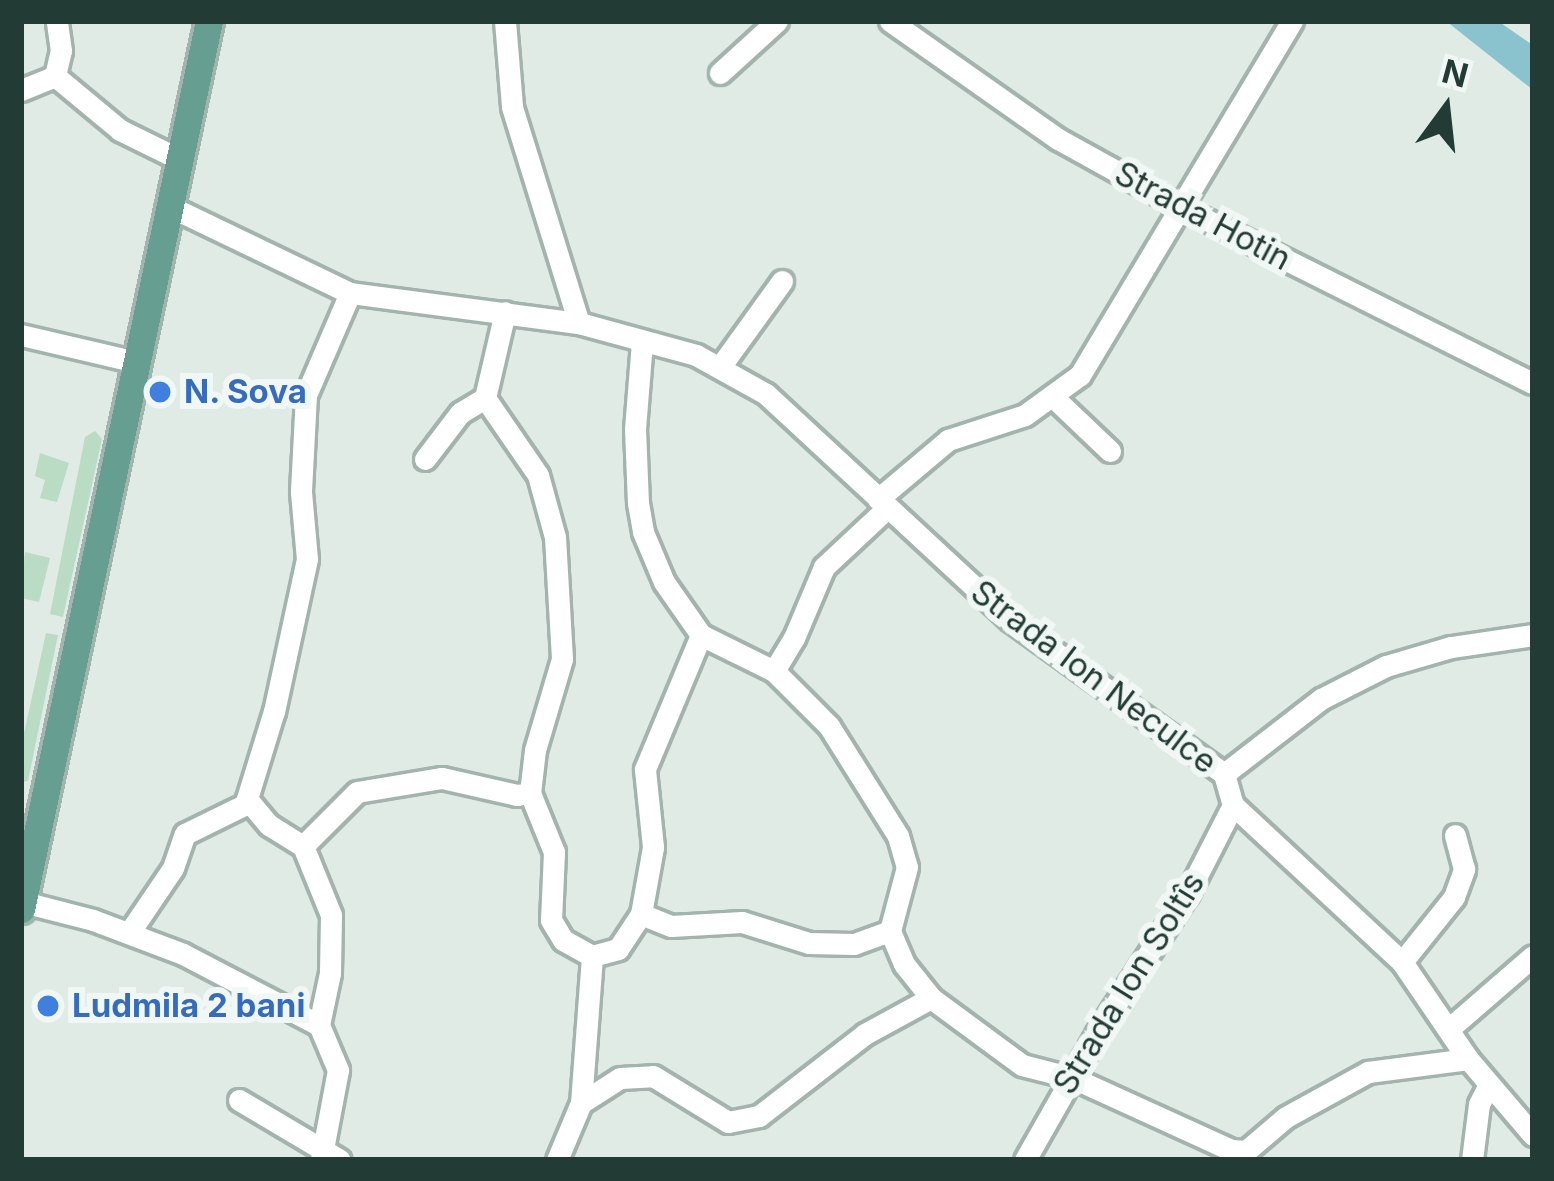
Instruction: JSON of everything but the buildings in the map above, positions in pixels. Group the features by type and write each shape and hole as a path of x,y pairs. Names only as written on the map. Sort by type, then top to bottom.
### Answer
{"main road":[{"path":"22,906 33,795 136,362 209,21"}],"street":[{"path":"55,76 61,51 57,21"},
{"path":"505,21 512,107 579,323"},
{"path":"720,73 776,21"},
{"name":"Strada Hotin","path":"890,21 1058,139 1183,208 1533,383"},
{"path":"774,671 794,638 824,567 948,440 1025,415 1081,376 1292,21"},
{"path":"21,91 55,76"},
{"path":"55,76 120,130 177,158"},
{"name":"Strada Ion Neculce","path":"169,206 350,293 579,323 696,355 766,394 1010,620 1224,774 1233,805 1402,962 1451,1027 1468,1059 1533,1135"},
{"path":"720,367 782,281"},
{"path":"248,803 307,559 301,492 305,395 350,293"},
{"path":"425,459 460,413 485,398 505,312"},
{"path":"21,335 136,362"},
{"path":"642,342 635,429 643,532 664,582 701,635 774,671 829,726 898,836 908,867 890,931 904,964 931,998 1022,1065 1073,1078 1248,1156 1286,1117 1368,1072 1468,1059"},
{"path":"1052,396 1110,451"},
{"path":"485,398 538,475 560,570 562,659 535,750 530,793 554,852 551,920 563,940 592,956 618,950 641,914 653,848 645,770 701,635"},
{"path":"1224,774 1322,699 1386,666 1450,647 1533,635"},
{"path":"303,846 356,792 442,778 517,795 530,793"},
{"path":"239,1100 328,1157 338,1070 320,1025 329,973 331,915 303,846 269,825 248,803"},
{"path":"129,933 173,868 185,834 248,803"},
{"name":"Strada Ion Soltîs","path":"1025,1160 1188,893 1233,805"},
{"path":"1402,962 1454,897 1464,869 1455,835"},
{"path":"22,906 129,933 320,1025"},
{"path":"641,914 670,926 742,922 809,943 854,944 890,931"},
{"path":"557,1160 581,1103 592,956"},
{"path":"1451,1027 1533,956"},
{"path":"581,1103 620,1078 653,1076 728,1122 759,1116 865,1034 931,998"},
{"path":"1472,1160 1478,1104 1489,1084"}],"green space":[{"path":"95,431 102,439 63,617 50,614 85,437"},
{"path":"40,453 69,463 57,502 40,498 45,480 35,476"},
{"path":"25,552 50,558 39,602 21,598"},
{"path":"46,633 58,635 28,781 22,782 21,747"}],"water":[{"path":"1446,21 1498,21 1531,44 1533,90"}],"place":[{"name":"N. Sova","path":"160,392"},
{"name":"Ludmila 2 bani","path":"48,1006"}]}
